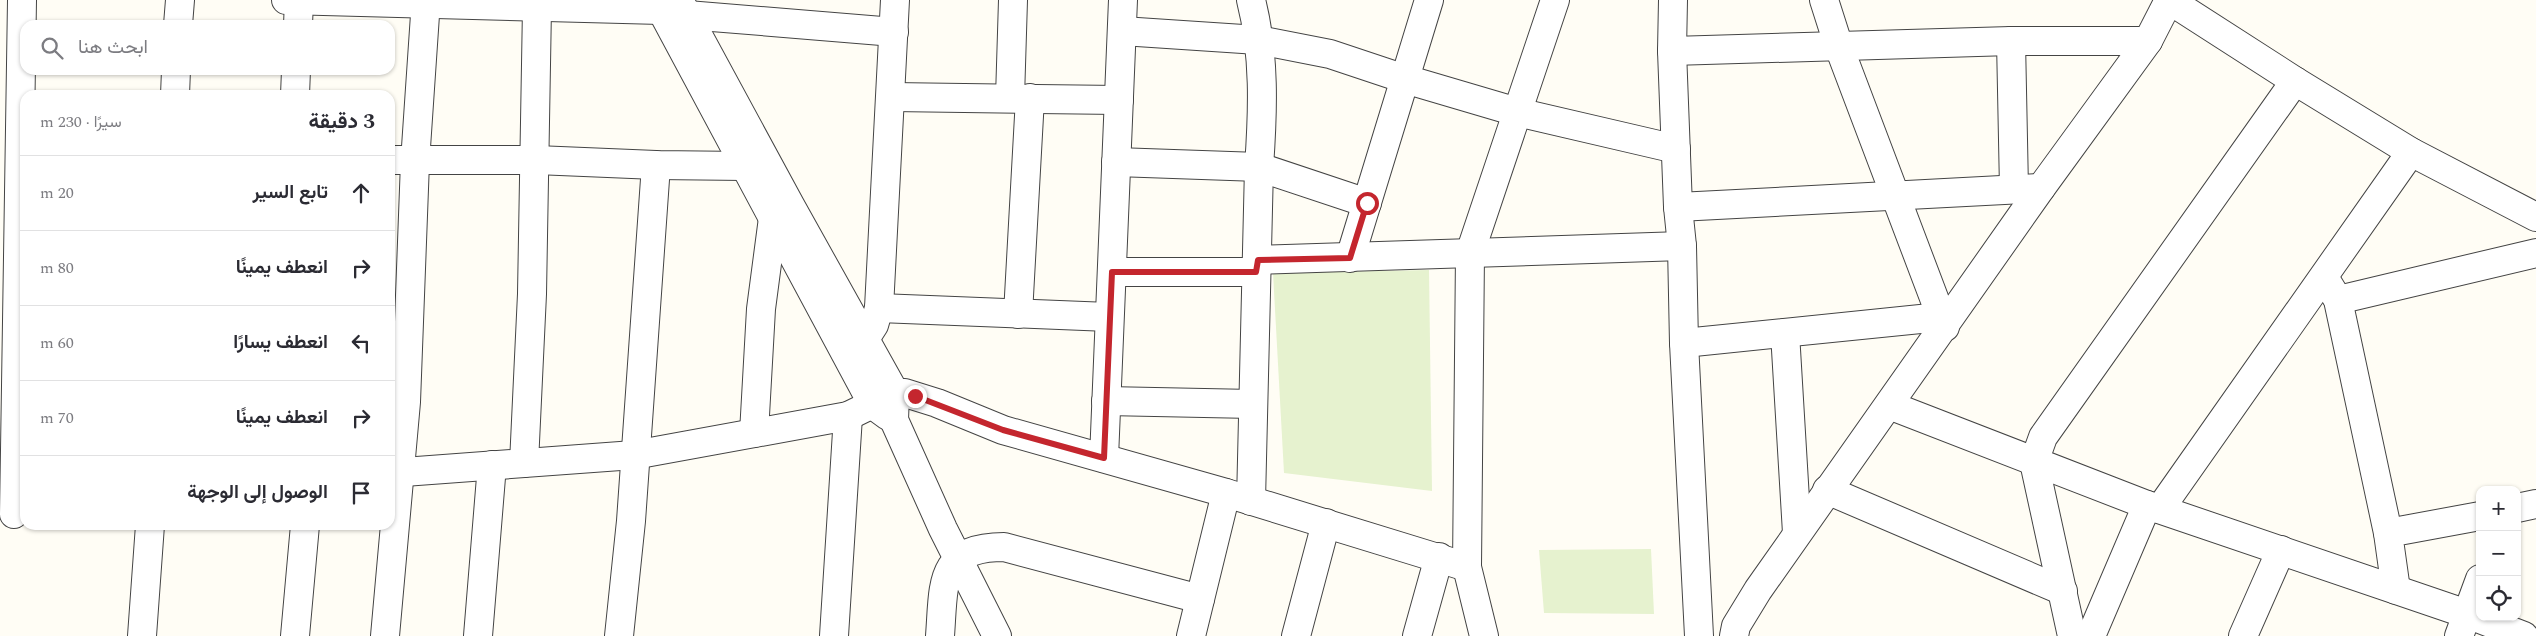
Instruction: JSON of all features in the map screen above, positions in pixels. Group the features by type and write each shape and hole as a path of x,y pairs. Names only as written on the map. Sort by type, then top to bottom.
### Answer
{"street":[{"path":"21,20 22,0"},
{"path":"178,20 180,0"},
{"path":"286,0 426,2 538,7 671,6 894,32"},
{"path":"298,20 299,0"},
{"path":"850,362 874,325 879,308 892,97 895,0"},
{"path":"1013,0 1020,98 1018,314"},
{"path":"1104,458 1123,0"},
{"path":"1191,636 1200,599 1238,498 1253,404 1259,167 1263,111 1258,40 1251,0"},
{"path":"1350,258 1429,0"},
{"path":"1484,636 1467,567 1470,253 1555,0"},
{"path":"1824,0 1839,47 1942,322"},
{"path":"1734,636 1736,626 1758,590 1889,405 2028,188 2148,41 2169,0 2295,81 2411,152 2536,217"},
{"path":"1670,1 1678,207 1682,246 1684,343 1699,636"},
{"path":"395,454 398,402 403,161 426,2"},
{"path":"671,6 745,166 772,218 850,362 887,406"},
{"path":"671,6 790,205 866,339 887,406 958,559 997,636"},
{"path":"524,463 536,160 538,7"},
{"path":"1122,31 1258,40 1330,54 1405,79 1517,112 1676,150"},
{"path":"20,40 15,139 14,231 8,343 20,386"},
{"path":"2012,41 2028,188"},
{"path":"1672,51 2012,41 2148,41"},
{"path":"174,90 176,75"},
{"path":"295,90 296,75"},
{"path":"2072,636 2034,462 2043,437 2082,379 2295,81"},
{"path":"892,97 1119,100"},
{"path":"2091,636 2154,507 2324,277 2411,152"},
{"path":"403,161 536,160 656,165 745,166"},
{"path":"1116,162 1259,167 1367,203"},
{"path":"619,636 656,165"},
{"path":"1678,207 2028,188"},
{"path":"754,432 761,310 772,218"},
{"path":"1112,272 1257,266 1350,258 1682,246"},
{"path":"2338,300 2536,253"},
{"path":"2324,277 2338,300 2388,534 2396,590"},
{"path":"879,308 1109,317"},
{"path":"1684,343 1785,333 1942,322"},
{"path":"1785,333 1797,533"},
{"path":"395,472 634,455 848,416 887,406 915,396 1003,430 1326,523 1467,567"},
{"path":"1106,401 1253,404"},
{"path":"1889,405 2154,507 2396,590 2463,625 2524,636"},
{"path":"13,514 20,406"},
{"path":"834,636 848,416"},
{"path":"478,636 492,465"},
{"path":"1827,490 2063,592"},
{"path":"2521,507 2536,504"},
{"path":"2388,534 2476,517"},
{"path":"1296,636 1326,523"},
{"path":"142,636 150,530"},
{"path":"295,636 304,530"},
{"path":"385,636 391,530"},
{"path":"940,636 944,585 949,571 958,559 981,547 1004,547 1200,599"},
{"path":"2243,636 2281,550"},
{"path":"1417,636 1438,557"},
{"path":"2463,625 2476,590"}],"green space":[{"path":"1429,270 1432,491 1284,473 1273,273"},
{"path":"1651,549 1654,614 1544,613 1539,550"}],"route":[{"path":"915,396 1003,430 1104,458 1112,272 1256,272 1258,260 1350,258 1367,203"}]}
